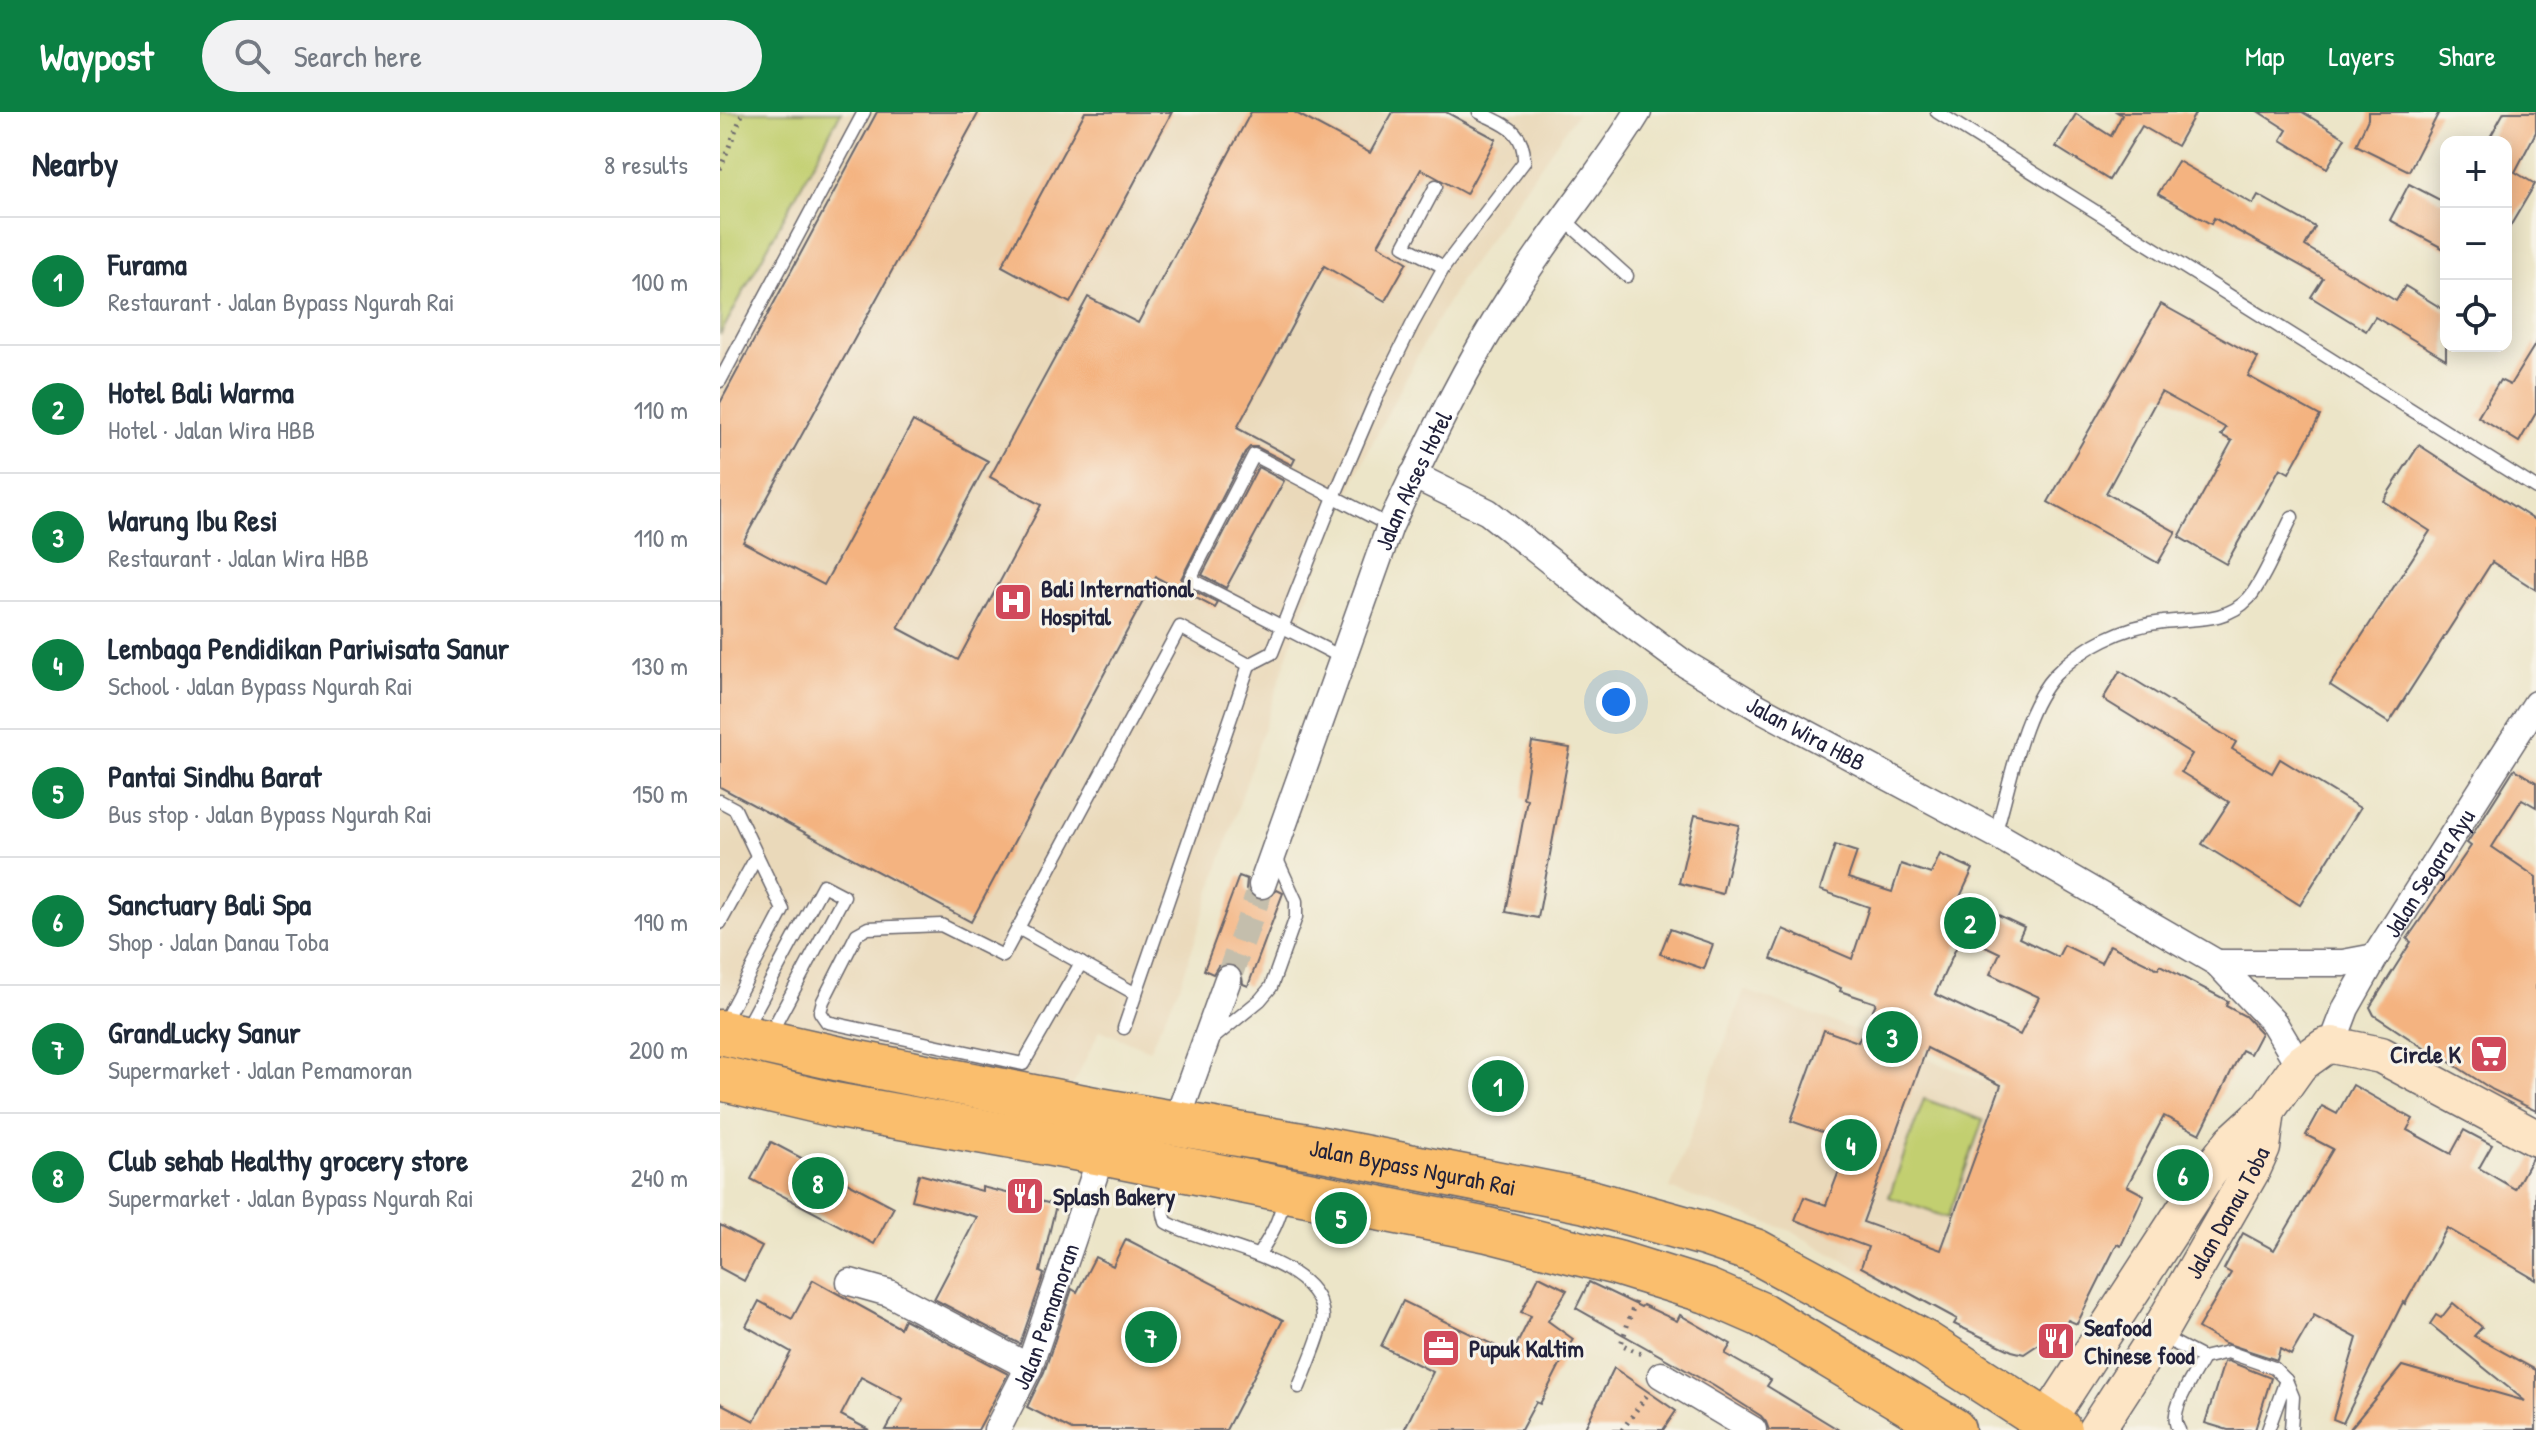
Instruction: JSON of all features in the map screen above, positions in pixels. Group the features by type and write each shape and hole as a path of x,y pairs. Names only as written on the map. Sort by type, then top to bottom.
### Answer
{"highway":[{"name":"Jalan Bypass Ngurah Rai","path":"737,1036 1015,1094 1498,1184 1636,1214 1755,1251 1923,1342 2049,1427"},
{"name":"Jalan Bypass Ngurah Rai","path":"720,1078 834,1105 1102,1153 1488,1230 1617,1263 1707,1291 1762,1315 1953,1430"},
{"path":"1488,1230 1498,1184"}],"street":[{"name":"Jalan Akses Hotel","path":"1262,885 1341,657 1390,526 1413,475 1455,392 1516,287 1638,112"},
{"name":"Jalan Wira HBB","path":"1413,475 1488,512 1682,662 1756,706 1995,834 2217,963 2274,1023 2299,1065"},
{"name":"Jalan Segara Ayu","path":"2332,1045 2346,1008 2375,957 2536,704"},
{"path":"2217,963 2343,963 2375,957"},
{"path":"1176,1123 1228,979"},
{"path":"2332,1045 2381,1055 2536,1138"},
{"name":"Jalan Danau Toba","path":"2049,1427 2209,1172 2232,1142 2267,1110 2299,1065 2324,1047 2332,1045"},
{"name":"Jalan Danau Toba","path":"2096,1430 2158,1334 2253,1168 2262,1148 2267,1110"},
{"name":"Jalan Pemamoran","path":"997,1430 1029,1367 1102,1153"},
{"path":"850,1282 889,1293 1029,1367"},
{"path":"1661,1375 1753,1430"}],"lane":[{"path":"720,381 864,112"},
{"path":"1124,1028 1249,665 1272,653 1379,392 1444,267 1524,162 1525,145 1514,131 1479,112"},
{"path":"1937,112 2536,488"},
{"path":"1436,186 1404,246 1444,267"},
{"path":"1565,220 1627,276"},
{"path":"1341,657 1190,579 1254,455 1390,526"},
{"path":"1995,834 2021,738 2031,712 2053,676 2078,656 2115,634 2160,622 2211,619 2235,610 2250,597 2292,517"},
{"path":"1081,963 1023,1064 827,1022 820,1012 857,934 868,928 941,925 1003,956 1180,627 1249,665"},
{"path":"720,801 735,809 783,910 737,1036"},
{"path":"1204,1046 1260,1000 1271,987 1285,948 1296,917 1296,901 1273,852"},
{"path":"720,923 757,856"},
{"path":"823,885 844,896 737,1036 823,885"},
{"path":"1018,928 1136,994"},
{"path":"1176,1169 1162,1196 1166,1222 1258,1255 1300,1278 1317,1296 1324,1319 1299,1387"},
{"path":"1258,1255 1281,1215 1285,1191"},
{"path":"2158,1334 2203,1358 2228,1352 2274,1368 2286,1380 2293,1397 2291,1430"},
{"path":"2179,1430 2175,1426 2174,1413 2203,1358"},
{"path":"2268,1430 2286,1380"}],"path":[{"path":"720,169 743,112"},
{"path":"1622,1430 1661,1375 1662,1365 1621,1344 1645,1274"}],"shaded area":[{"name":"Bali International Hospital","path":"720,112 1578,112 1461,279 1364,459 1323,554 1289,651 1181,983 1149,1050 1100,1030 1071,1089 720,1022"},
{"path":"1744,990 1864,1033 2033,1101 1955,1320 1907,1297 1791,1231 1670,1189"}],"green space":[{"path":"720,112 841,112 720,335"},
{"path":"1924,1099 1983,1120 1948,1218 1889,1197"}],"building":[{"path":"877,112 979,112 743,542 824,585 913,421 988,461 898,628 958,660 1041,505 990,477 1088,297 1138,323 1251,112 1294,112 1370,153 1393,112 1446,112 1496,139 1466,194 1421,169 1378,245 1407,262 1385,301 1324,266 1237,428 1295,459 1292,465 1257,447 1246,451 1181,579 1186,587 1218,603 1215,608 1156,577 971,922 720,787 720,403"},
{"path":"1085,112 1172,112 1070,303 1002,266"},
{"path":"2117,112 2196,112 2177,146 2142,126 2109,180 2056,147 2076,114 2111,136 2122,115"},
{"path":"2259,112 2302,112 2345,138 2327,168 2281,140 2287,130"},
{"path":"2368,112 2439,112 2409,171 2356,145"},
{"path":"2504,112 2536,112 2536,132 2515,172 2535,184 2512,223 2512,136 2491,136"},
{"path":"2178,161 2253,204 2258,195 2315,227 2305,246 2396,301 2405,286 2440,307 2440,352 2446,352 2446,359 2375,317 2366,331 2311,297 2323,278 2214,218 2211,224 2158,194"},
{"path":"2409,184 2440,200 2440,247 2390,220"},
{"path":"2161,304 2258,358 2248,376 2320,416 2289,473 2280,468 2226,564 2179,537 2232,441 2221,435 2226,428 2161,392 2106,493 2176,532 2158,563 2048,502"},
{"path":"2536,343 2536,413 2519,442 2478,417 2500,380 2510,385"},
{"path":"2419,445 2536,521 2536,590 2492,562 2389,723 2330,685 2430,531 2383,501"},
{"path":"1258,467 1284,481 1226,588 1202,575"},
{"path":"2120,671 2236,742 2232,749 2272,773 2280,759 2360,808 2300,905 2202,844 2229,802 2181,772 2192,754 2103,699"},
{"path":"1532,742 1570,748 1538,918 1506,912 1527,799 1523,798"},
{"path":"2514,769 2536,782 2536,807 2522,799 2492,847 2536,877 2536,1111 2439,1058 2374,1015 2370,1007 2411,942 2407,939 2471,846 2467,843"},
{"path":"1695,815 1739,825 1722,894 1679,883"},
{"path":"1835,845 1857,852 1848,878 1892,892 1901,864 1931,874 1940,854 1973,869 1960,897 2024,927 2019,938 2058,957 2064,945 2101,963 2110,945 2158,969 2160,965 2228,1001 2226,1006 2245,1016 2261,1033 2250,1054 2242,1050 2200,1134 2164,1116 2127,1186 2144,1195 2121,1246 2117,1244 2077,1324 2068,1320 2057,1342 2039,1344 2024,1354 1954,1324 1957,1319 1861,1267 1868,1247 1795,1220 1804,1197 1826,1205 1850,1142 1791,1121 1824,1030 1858,1042 1876,1003 1840,991 1841,988 1771,959 1783,929 1852,959 1869,907 1820,890","holes":["1962,935 2000,953 1990,974 2039,997 2020,1035 1935,994","1927,1048 2001,1085 1941,1250 1863,1222"]},
{"path":"1239,876 1247,879 1246,889 1256,900 1266,900 1277,890 1283,893 1248,986 1243,984 1241,969 1233,964 1218,966 1213,974 1204,970"},
{"path":"1670,929 1713,944 1704,969 1660,954"},
{"path":"2353,1085 2413,1119 2407,1130 2451,1154 2464,1130 2492,1145 2479,1168 2515,1189 2532,1158 2536,1159 2536,1280 2447,1228 2405,1304 2403,1302 2343,1423 2333,1419 2357,1338 2314,1315 2291,1355 2280,1349 2277,1360 2225,1343 2198,1328 2231,1273 2224,1269 2243,1233 2274,1250 2333,1149 2306,1135 2322,1106 2337,1114"},
{"path":"771,1142 894,1207 874,1244 751,1179"},
{"path":"919,1174 982,1191 982,1187 1056,1205 1040,1272 1044,1274 1020,1344 934,1299 977,1217 912,1200"},
{"path":"720,1225 762,1247 744,1281 720,1268"},
{"path":"1126,1239 1283,1320 1226,1430 1072,1430 1027,1407 1044,1372 1072,1289 1077,1292 1095,1257 1113,1266"},
{"path":"1539,1276 1567,1290 1548,1321 1573,1339 1540,1404 1536,1402 1521,1430 1404,1430 1433,1372 1381,1346 1403,1301 1512,1354 1531,1316 1521,1312"},
{"path":"813,1280 900,1328 904,1319 1008,1374 978,1430 886,1430 903,1399 861,1377 841,1415 869,1430 720,1430 720,1403 754,1421 791,1352 746,1326 759,1301 792,1319"},
{"path":"1589,1282 1677,1321 1680,1315 1731,1344 1725,1354 1771,1380 1767,1386 1839,1430 1769,1430 1761,1416 1714,1386 1576,1308"},
{"path":"2453,1303 2482,1327 2474,1336 2536,1370 2536,1430 2349,1430 2402,1366 2525,1401 2430,1324 2436,1315 2441,1318"},
{"path":"2224,1362 2271,1378 2255,1430 2228,1430 2205,1423"},
{"path":"1614,1368 1676,1411 1663,1430 1584,1430"}],"tunnel":[{"path":"1228,979 1262,885"}],"place":[{"name":"Bali International Hospital","path":"1013,602"},
{"name":"Hotel Bali Warma","path":"1970,923"},
{"name":"Warung Ibu Resi","path":"1892,1037"},
{"name":"Circle K","path":"2489,1054"},
{"name":"Furama","path":"1498,1086"},
{"name":"Lembaga Pendidikan Pariwisata Sanur","path":"1851,1145"},
{"name":"Sanctuary Bali Spa","path":"2183,1175"},
{"name":"Club sehab Healthy grocery store","path":"818,1183"},
{"name":"Splash Bakery","path":"1025,1196"},
{"name":"Pantai Sindhu Barat","path":"1341,1218"},
{"name":"GrandLucky Sanur","path":"1151,1337"},
{"name":"Seafood Chinese food","path":"2056,1341"},
{"name":"Pupuk Kaltim","path":"1441,1348"}]}
